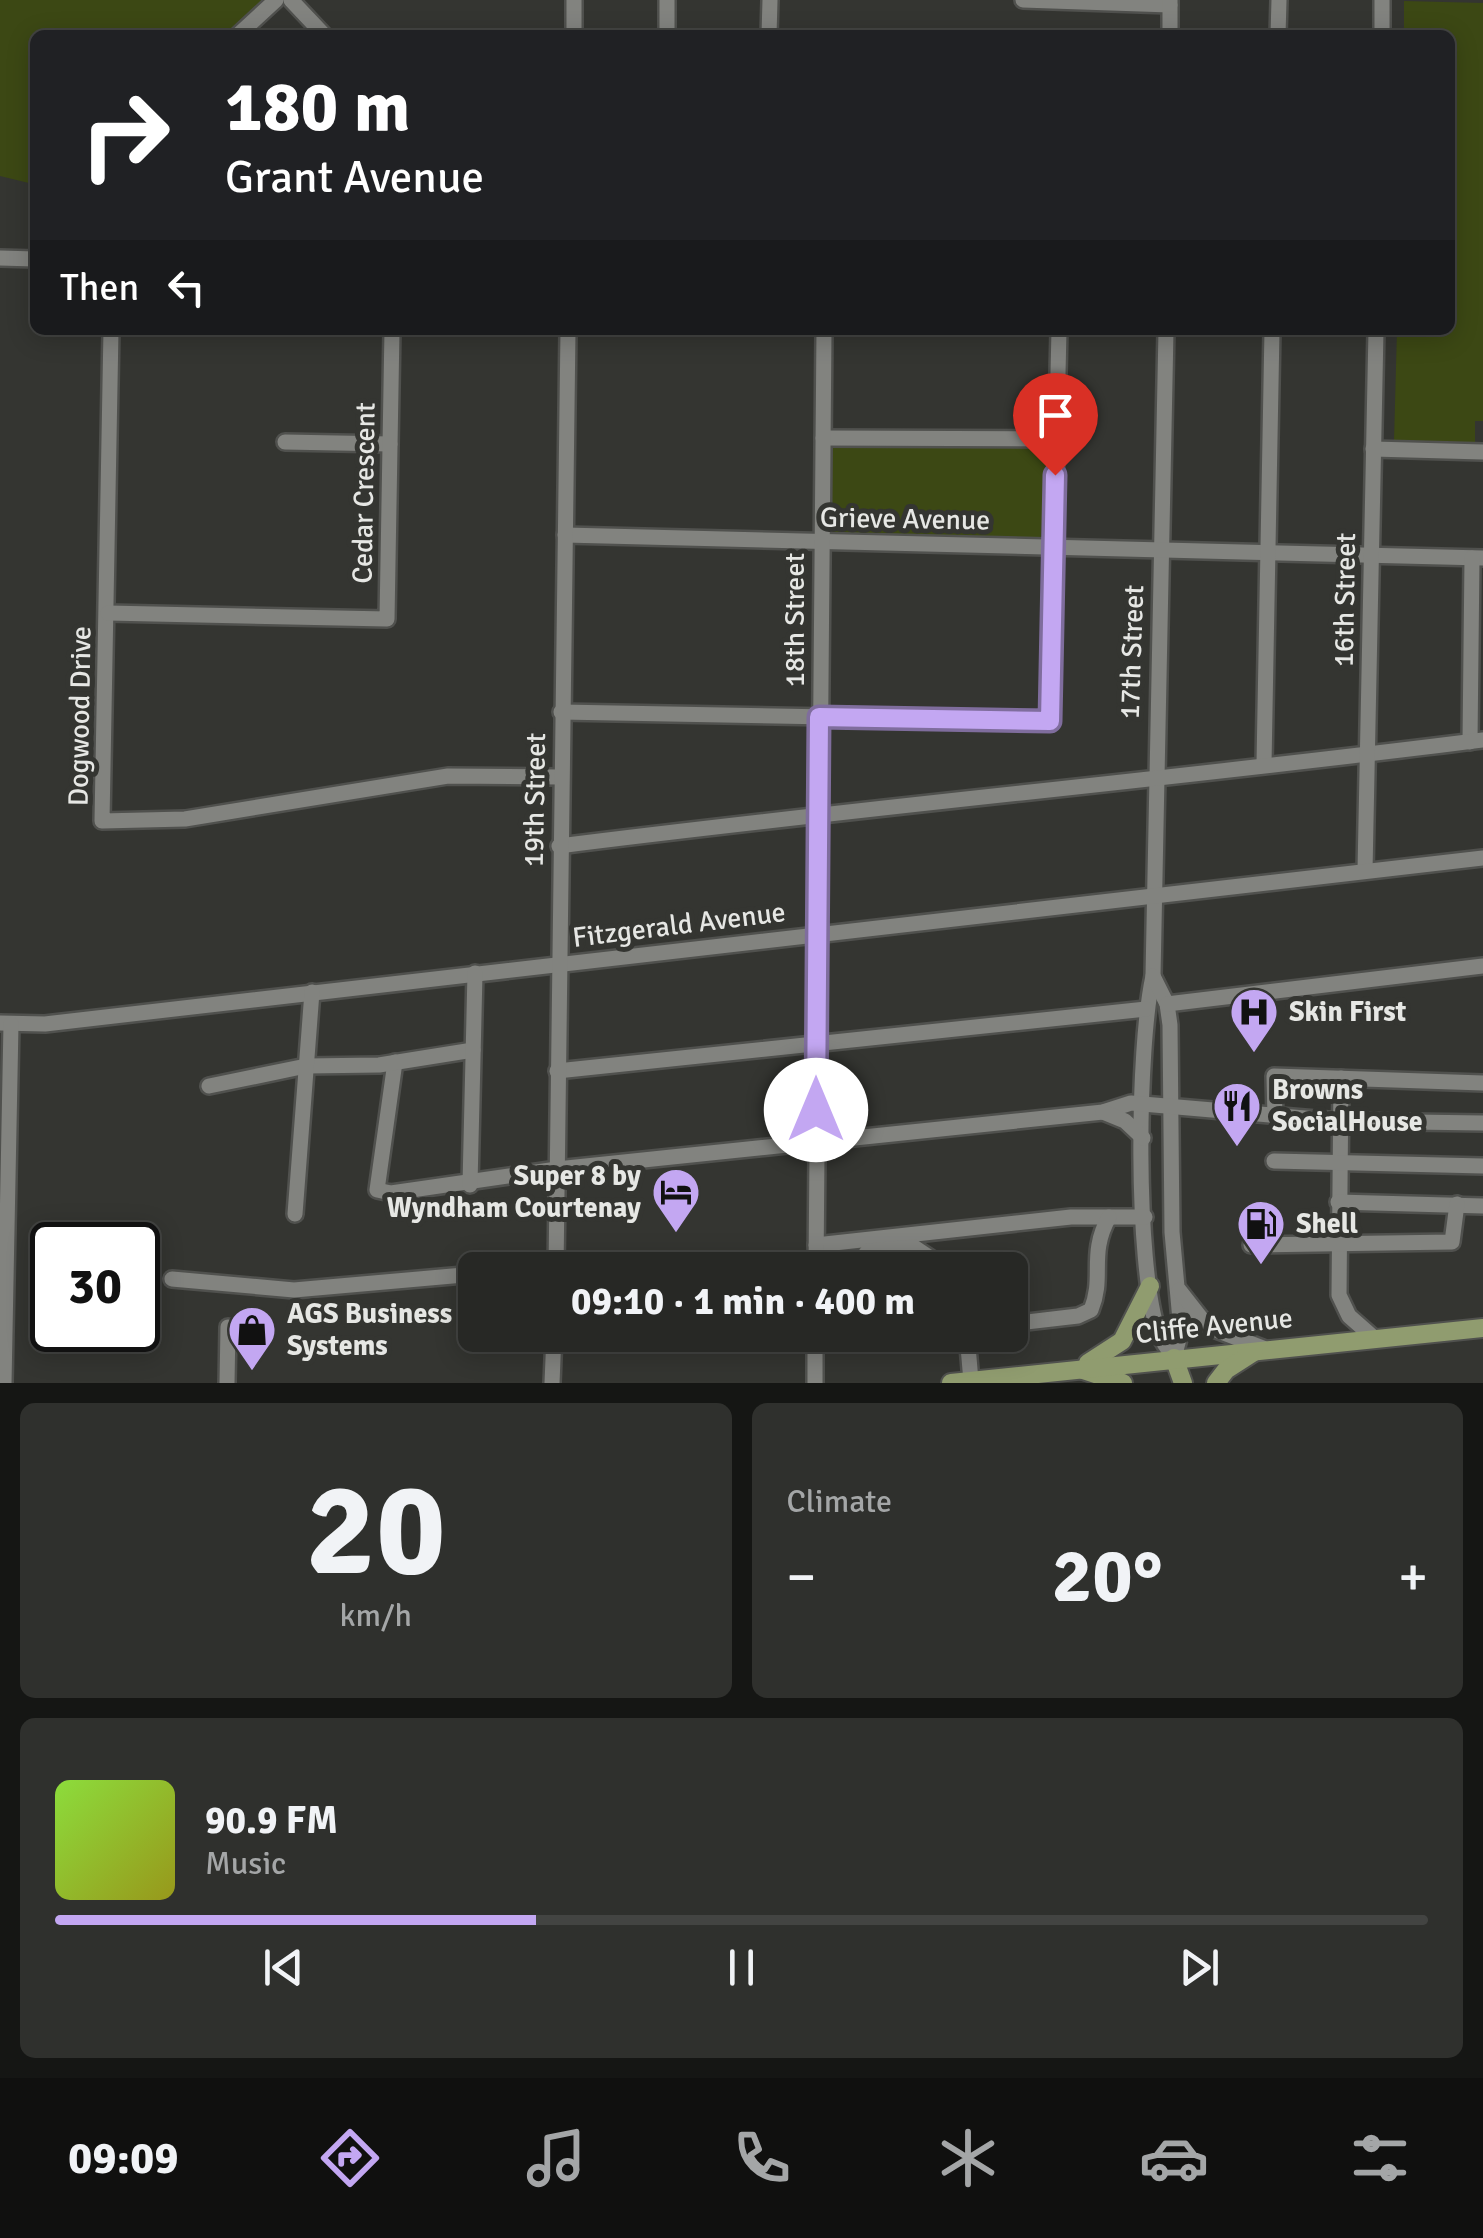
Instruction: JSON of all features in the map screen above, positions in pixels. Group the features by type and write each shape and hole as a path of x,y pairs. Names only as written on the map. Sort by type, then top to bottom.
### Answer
{"main road":[{"path":"1078,1368 1122,1342 1150,1286"},
{"name":"Cliffe Avenue","path":"951,1383 1483,1328"},
{"path":"1216,1383 1226,1370 1262,1348"},
{"name":"17th Street","path":"1174,1358 1184,1383"},
{"path":"1078,1368 1123,1383"}],"street":[{"path":"243,30 276,0"},
{"path":"291,0 319,30"},
{"path":"574,0 574,30"},
{"path":"666,30 667,0"},
{"path":"769,30 770,0"},
{"path":"1023,0 1170,3 1170,30"},
{"path":"1278,30 1279,0"},
{"path":"1382,0 1382,30"},
{"path":"0,258 30,259"},
{"name":"Dogwood Drive","path":"111,335 102,821 185,819 448,776 560,777"},
{"name":"Cedar Crescent","path":"108,613 387,618 392,335"},
{"name":"19th Street","path":"556,1252 558,846 568,335"},
{"name":"18th Street","path":"816,1252 824,335"},
{"path":"562,712 1050,721 1059,335"},
{"name":"17th Street","path":"1166,335 1154,976 1146,1009 1143,1138 1150,1286 1158,1333 1174,1358"},
{"path":"1264,764 1272,335"},
{"name":"16th Street","path":"1365,871 1376,335"},
{"path":"823,438 1056,439"},
{"path":"285,442 390,444"},
{"path":"1373,449 1483,452"},
{"name":"Grieve Avenue","path":"565,535 1477,558"},
{"path":"558,846 1264,764 1366,758 1476,741 1477,558"},
{"name":"Fitzgerald Avenue","path":"5,1023 45,1024 1483,858"},
{"path":"1167,1004 1483,966"},
{"path":"470,1185 474,973"},
{"name":"17th Street","path":"1154,976 1167,1004 1175,1281 1181,1331 1174,1358"},
{"path":"295,1214 312,992"},
{"path":"557,1071 1146,1009"},
{"path":"4,1383 5,1023"},
{"path":"209,1086 306,1066 395,1062 473,1050"},
{"path":"395,1062 378,1190 391,1194 557,1169 1103,1112 1118,1105 1340,1121 1483,1123"},
{"path":"1275,1117 1274,1076 1483,1082"},
{"path":"1341,1078 1339,1295 1343,1308 1374,1338"},
{"path":"1103,1112 1125,1122 1143,1138"},
{"path":"1274,1162 1483,1166"},
{"path":"1338,1202 1483,1206"},
{"path":"1252,1245 1452,1242 1457,1204"},
{"path":"1028,1322 1078,1316 1091,1310 1096,1298 1097,1240 1109,1217"},
{"path":"816,1245 1109,1217 1145,1218"},
{"path":"868,1252 914,1246 922,1252"},
{"path":"172,1278 294,1290 458,1276"},
{"path":"1175,1281 1185,1302 1208,1327 1262,1348"},
{"path":"227,1383 228,1327"},
{"path":"552,1383 553,1352"},
{"path":"815,1352 815,1383"},
{"path":"969,1352 971,1381"}],"green space":[{"path":"0,0 276,0 243,30 30,30 30,183 0,176"},
{"path":"1404,1 1483,3 1483,421 1475,421 1475,443 1394,441 1397,335 1455,335 1455,30 1404,30"},
{"path":"832,442 1047,443 1041,538 829,537"}],"place":[{"name":"Skin First","path":"1254,1054"},
{"name":"Browns SocialHouse","path":"1237,1148"},
{"name":"Super 8 by Wyndham Courtenay","path":"676,1234"},
{"name":"Shell","path":"1261,1266"},
{"name":"AGS Business Systems","path":"252,1372"}],"route":[{"path":"816,1110 819,717 1050,721 1055,475"}]}
